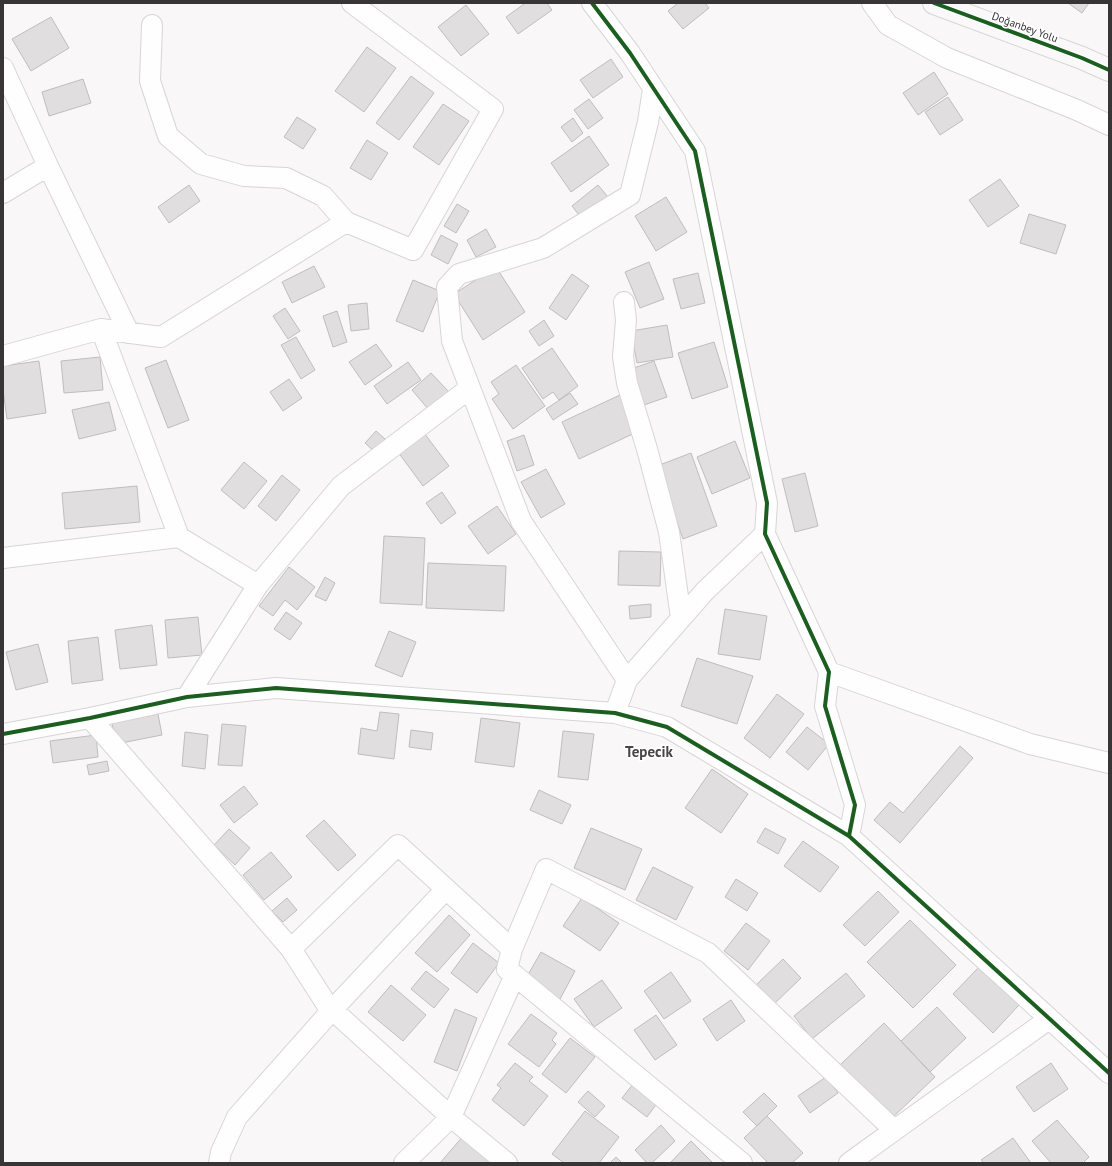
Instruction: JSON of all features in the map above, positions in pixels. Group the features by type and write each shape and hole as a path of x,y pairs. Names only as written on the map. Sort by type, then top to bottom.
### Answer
{"main road":[{"name":"Doğanbey Yolu","path":"934,3 1082,58 1109,70"}],"street":[{"path":"152,25 150,81 168,136 201,164 244,176 286,178 323,196 346,222 413,250 493,109 352,3"},
{"path":"592,3 630,53 695,151 767,503 764,534 829,672 825,706 855,805 849,836"},
{"path":"872,3 888,24 948,58 1077,110 1109,125"},
{"path":"3,68 48,166 129,333"},
{"path":"627,680 521,522 452,341 447,287 459,274 543,248 630,195 648,122 653,89"},
{"path":"3,193 48,166"},
{"path":"3,356 101,329 161,337 346,222"},
{"path":"624,302 626,320 623,357 627,383 647,449 669,532 681,618"},
{"path":"101,329 179,538"},
{"path":"187,697 258,585 341,486 470,388"},
{"path":"615,713 627,680 705,591 764,534"},
{"path":"3,558 179,538 258,585"},
{"path":"829,672 1030,744 1109,763"},
{"path":"3,734 90,718 187,697 276,688 615,713 667,727 849,836 1109,1073"},
{"path":"90,718 291,949 327,1005 451,1117 507,1163"},
{"path":"291,949 398,845 512,949"},
{"path":"742,1163 507,969 512,949 546,869 708,953 894,1130"},
{"path":"219,1163 221,1152 237,1117 332,1010 446,890"},
{"path":"404,1163 451,1117 515,975"},
{"path":"849,1163 1049,1019"}],"building":[{"path":"523,3 547,3 552,10 518,34 506,17 524,4"},
{"path":"678,3 705,3 709,8 683,29 668,11"},
{"path":"1068,3 1089,3 1082,13"},
{"path":"466,5 489,34 461,56 438,27"},
{"path":"51,17 69,48 31,71 12,39"},
{"path":"367,47 396,68 364,112 335,91"},
{"path":"611,59 623,77 593,98 580,80"},
{"path":"934,72 948,94 918,115 903,93"},
{"path":"411,76 434,93 399,140 376,123"},
{"path":"83,79 91,103 49,116 42,92"},
{"path":"948,97 963,120 940,135 925,112"},
{"path":"589,99 603,118 588,129 574,110"},
{"path":"443,104 469,121 439,165 413,147"},
{"path":"297,117 316,129 303,149 284,137"},
{"path":"573,118 583,133 572,142 561,127"},
{"path":"589,136 609,165 571,192 551,163"},
{"path":"367,140 388,153 371,180 350,168"},
{"path":"1000,179 1019,206 988,227 969,200"},
{"path":"189,185 200,201 169,223 158,207"},
{"path":"598,185 608,197 582,219 572,206"},
{"path":"666,197 687,232 656,251 635,216"},
{"path":"457,204 469,211 456,233 444,226"},
{"path":"1029,214 1066,225 1056,254 1020,243"},
{"path":"486,229 496,247 476,257 467,240"},
{"path":"441,235 458,244 448,264 431,255"},
{"path":"649,262 664,299 640,308 625,272"},
{"path":"314,266 325,287 292,303 282,282"},
{"path":"496,267 525,312 483,340 454,294"},
{"path":"698,273 705,303 681,309 673,279"},
{"path":"572,274 589,286 566,320 549,308"},
{"path":"413,280 440,291 423,332 396,321"},
{"path":"367,303 369,329 351,331 348,305"},
{"path":"285,308 300,331 288,339 273,316"},
{"path":"337,311 347,342 333,347 323,316"},
{"path":"544,320 554,336 539,346 529,331"},
{"path":"667,325 673,357 637,363 631,331"},
{"path":"296,337 315,370 301,379 281,345"},
{"path":"714,342 728,387 692,399 678,353"},
{"path":"376,344 392,366 365,385 349,362"},
{"path":"552,348 578,386 559,400 553,392 543,399 522,368"},
{"path":"100,357 103,390 64,393 61,361"},
{"path":"166,360 189,420 168,428 145,368"},
{"path":"39,361 46,413 7,419 3,390 3,366"},
{"path":"654,361 667,397 641,406 628,370"},
{"path":"408,362 421,380 387,404 374,386"},
{"path":"516,365 545,406 513,429 492,399 499,394 491,382"},
{"path":"431,373 449,392 429,410 412,390"},
{"path":"289,379 302,398 283,411 270,392"},
{"path":"570,393 578,404 553,420 546,409"},
{"path":"620,395 637,432 579,459 562,422"},
{"path":"109,402 116,430 79,439 72,410"},
{"path":"376,431 385,439 375,452 365,443"},
{"path":"424,433 449,466 423,486 398,452"},
{"path":"524,435 534,465 517,471 507,441"},
{"path":"735,441 750,478 712,494 697,457"},
{"path":"691,453 717,526 683,539 657,466"},
{"path":"244,462 267,481 244,509 221,490"},
{"path":"546,469 565,504 541,518 521,482"},
{"path":"805,473 818,526 795,532 782,479"},
{"path":"282,475 300,490 276,521 258,506"},
{"path":"137,486 140,522 65,529 62,493"},
{"path":"442,492 456,513 441,524 426,503"},
{"path":"497,506 516,534 488,554 468,526"},
{"path":"384,536 425,538 422,605 380,603"},
{"path":"619,551 661,552 660,586 618,585"},
{"path":"428,563 506,566 504,611 426,608"},
{"path":"289,567 315,587 297,610 285,600 273,616 259,606"},
{"path":"325,577 335,583 326,601 315,596"},
{"path":"651,604 651,617 630,619 629,606"},
{"path":"725,609 767,616 760,660 718,654"},
{"path":"286,612 302,623 290,640 274,629"},
{"path":"198,617 202,655 168,658 165,620"},
{"path":"152,625 157,665 120,669 115,630"},
{"path":"389,631 416,642 402,677 375,666"},
{"path":"98,637 103,680 72,684 68,641"},
{"path":"38,644 48,682 16,690 6,652"},
{"path":"697,658 753,676 737,724 681,706"},
{"path":"777,694 804,714 770,758 744,738"},
{"path":"380,712 399,714 394,759 358,754 361,728 377,731"},
{"path":"158,714 162,735 116,744 112,723"},
{"path":"481,718 520,723 514,767 475,762"},
{"path":"222,724 246,726 242,766 218,765"},
{"path":"807,727 829,744 808,770 786,752"},
{"path":"411,730 433,733 431,750 409,747"},
{"path":"563,731 594,734 588,780 558,777"},
{"path":"185,732 208,735 205,769 182,766"},
{"path":"96,735 98,757 53,763 50,741"},
{"path":"960,746 973,758 900,843 874,820 890,802 903,813"},
{"path":"107,761 109,771 89,775 87,765"},
{"path":"712,769 748,794 721,833 685,808"},
{"path":"244,786 258,804 234,823 220,805"},
{"path":"539,790 571,805 562,824 530,810"},
{"path":"324,820 356,855 338,871 306,836"},
{"path":"591,828 642,849 625,890 574,868"},
{"path":"765,828 786,839 778,854 757,842"},
{"path":"229,829 250,848 235,865 214,845"},
{"path":"803,841 839,867 820,892 784,866"},
{"path":"271,852 292,877 264,900 243,875"},
{"path":"653,867 693,887 676,920 636,900"},
{"path":"736,879 758,893 747,911 725,897"},
{"path":"878,891 899,912 865,946 843,925"},
{"path":"287,898 297,910 283,922 272,911"},
{"path":"582,898 619,923 600,951 563,926"},
{"path":"449,915 470,935 437,972 415,953"},
{"path":"910,920 956,965 913,1008 867,962"},
{"path":"746,923 770,941 748,970 724,951"},
{"path":"473,943 499,963 477,993 451,973"},
{"path":"541,952 575,971 560,999 525,980"},
{"path":"783,959 801,978 773,1005 755,986"},
{"path":"979,967 1019,1005 993,1033 953,994"},
{"path":"426,971 449,989 434,1008 411,989"},
{"path":"671,972 691,1001 664,1019 644,991"},
{"path":"846,973 865,996 812,1039 794,1016"},
{"path":"602,980 622,1008 594,1027 574,999"},
{"path":"391,985 426,1015 403,1041 368,1012"},
{"path":"731,1000 745,1021 717,1041 703,1019"},
{"path":"937,1007 966,1038 930,1072 901,1041"},
{"path":"455,1009 477,1018 457,1071 434,1062"},
{"path":"531,1014 557,1033 552,1040 556,1044 539,1067 508,1044"},
{"path":"656,1015 677,1045 655,1060 634,1030"},
{"path":"884,1023 935,1077 891,1119 840,1065"},
{"path":"570,1038 595,1057 566,1093 542,1074"},
{"path":"515,1063 533,1077 529,1081 548,1096 524,1126 492,1100 501,1088 497,1085"},
{"path":"1051,1063 1068,1089 1034,1112 1016,1087"},
{"path":"826,1077 838,1093 810,1113 798,1096"},
{"path":"633,1084 658,1102 647,1117 622,1098"},
{"path":"588,1091 605,1106 595,1117 578,1102"},
{"path":"764,1093 777,1106 757,1126 743,1112"},
{"path":"585,1111 619,1137 599,1163 564,1163 552,1154"},
{"path":"767,1116 803,1153 792,1163 768,1163 744,1138"},
{"path":"1057,1120 1089,1157 1083,1163 1051,1163 1032,1141"},
{"path":"661,1125 675,1141 652,1163 647,1163 635,1150"},
{"path":"464,1135 496,1163 440,1163"},
{"path":"1013,1138 1031,1163 984,1163 981,1160"},
{"path":"691,1141 713,1163 670,1163"},
{"path":"616,1157 622,1163 610,1163"}],"cycle path":[{"path":"592,3 630,53 695,151 767,503 765,534 829,672 825,706 855,805 849,836"},
{"path":"934,3 1082,58 1109,70"},
{"path":"3,734 90,718 187,697 276,688 615,713 667,727 849,836 1109,1073"}],"district":[{"name":"Tepecik","path":"649,752"}]}
